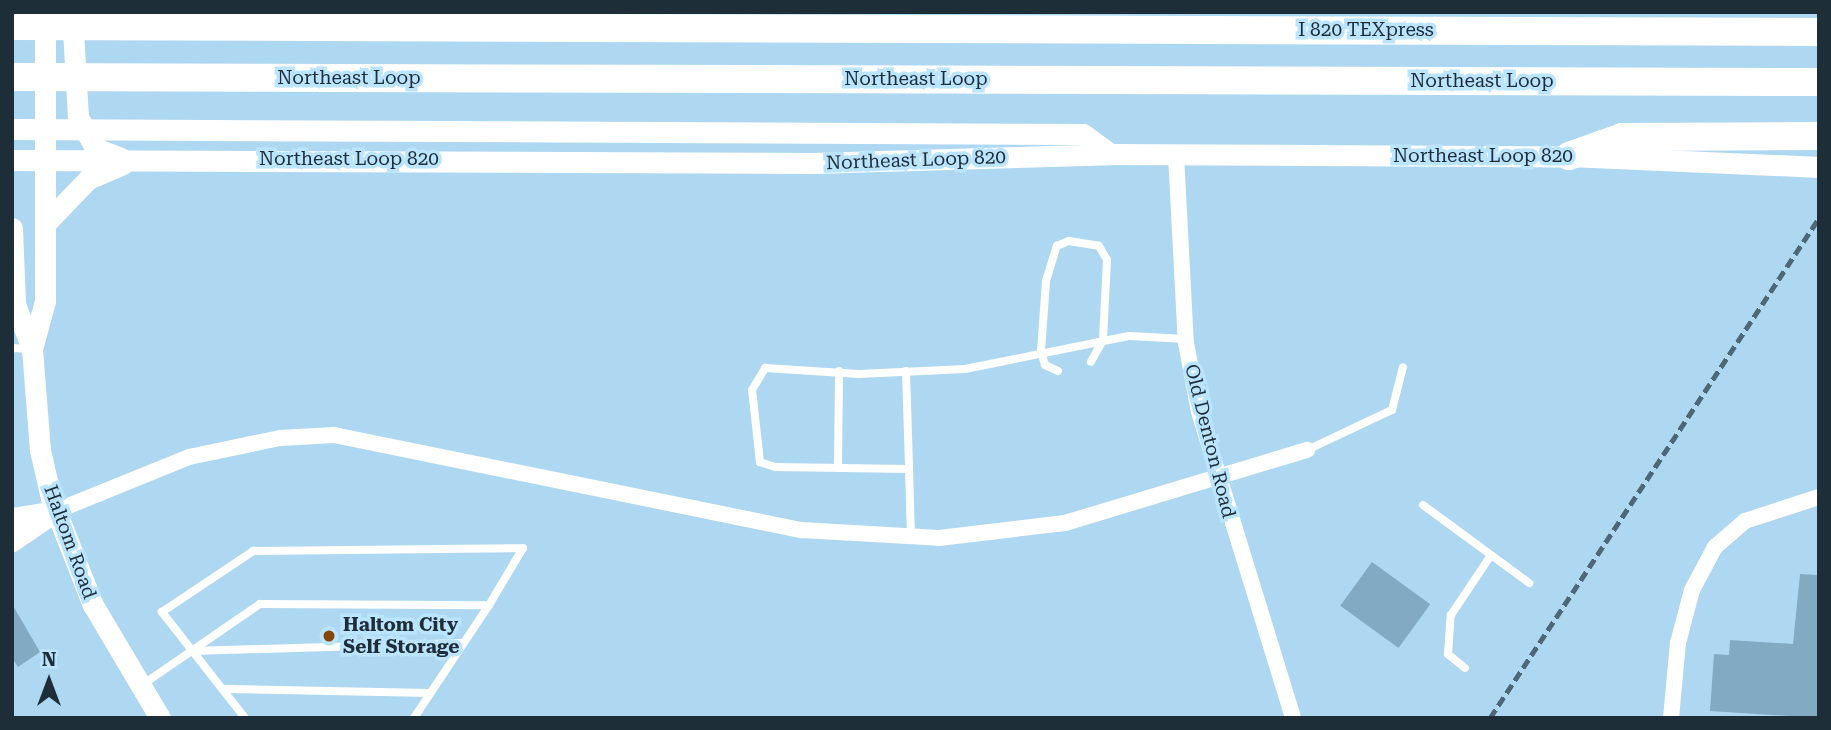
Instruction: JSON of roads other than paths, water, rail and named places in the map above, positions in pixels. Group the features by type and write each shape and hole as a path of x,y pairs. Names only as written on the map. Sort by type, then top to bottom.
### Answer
{"highway":[{"name":"I 820 TEXpress","path":"12,26 1819,32"},
{"name":"Northeast Loop","path":"12,77 1819,82"},
{"path":"1569,156 1622,137 1819,136"}],"main road":[{"name":"Haltom Road","path":"22,348 45,301 45,12"},
{"path":"72,12 74,101 95,148 130,161"},
{"path":"12,129 1083,134 1111,154"},
{"name":"Northeast Loop 820","path":"12,160 46,154 130,161 813,163 1111,154 1569,156 1819,167"},
{"path":"46,224 88,179 130,161"},
{"name":"Haltom Road","path":"12,228 15,304 40,450 56,511 93,605 160,718"},
{"path":"12,517 56,511"},
{"path":"12,541 56,511"}],"street":[{"name":"Old Denton Road","path":"1176,155 1186,339 1216,479 1293,718"},
{"path":"56,511 189,457 280,438 334,435 693,512 802,530 911,538 1065,523 1307,450"},
{"path":"1671,718 1678,643 1692,590 1715,547 1745,521 1819,497"}],"lane":[{"path":"1058,371 1045,365 1041,351 1046,281 1057,246 1069,241 1098,246 1107,260 1102,340 1091,362"},
{"path":"909,469 838,468 760,462 752,390 765,368 839,371 965,369 1102,340 1186,339"},
{"path":"1307,450 1392,410 1403,367"},
{"path":"838,468 839,371"},
{"path":"906,371 911,538"},
{"path":"1423,505 1529,583"},
{"path":"245,718 226,689 162,612 253,551 523,548 489,605 414,718"},
{"path":"1465,668 1448,654 1451,615 1491,555"},
{"path":"139,686 260,604 489,605"},
{"path":"192,651 463,643"},
{"path":"226,689 430,693"}],"railway":[{"path":"1490,718 1819,218"}],"place":[{"name":"Haltom City Self Storage","path":"329,636"}]}
